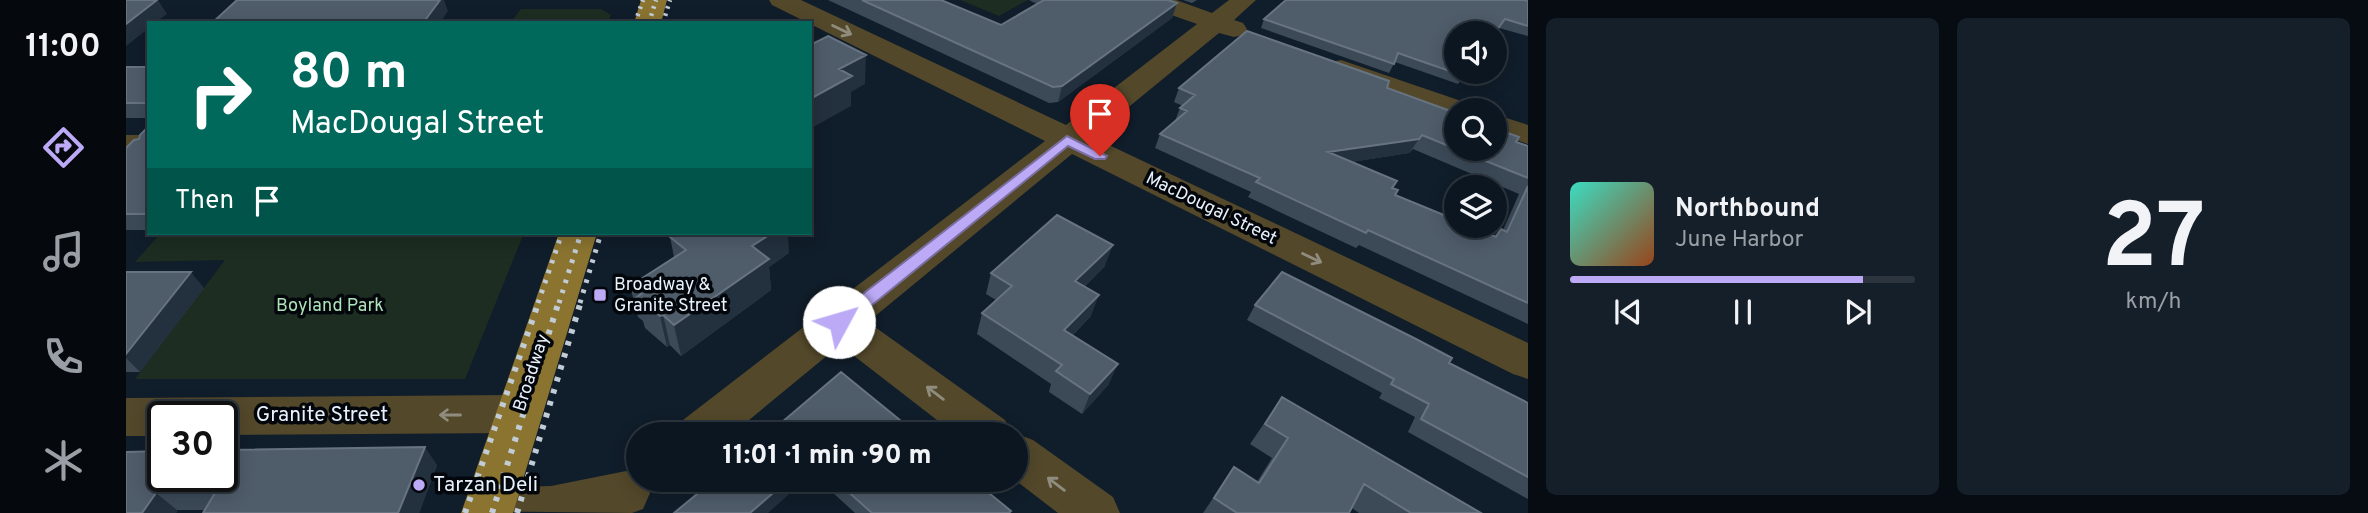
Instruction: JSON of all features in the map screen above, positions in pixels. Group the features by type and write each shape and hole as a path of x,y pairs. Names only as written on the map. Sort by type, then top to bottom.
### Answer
{"main road":[{"path":"648,21 654,0"},
{"name":"Broadway","path":"487,512 577,235"}],"street":[{"name":"MacDougal Street","path":"781,0 1528,362"},
{"path":"1152,0 1256,37"},
{"path":"714,422 1244,0"},
{"path":"1319,60 1444,104"},
{"path":"1507,128 1528,135"},
{"path":"126,144 147,144"},
{"path":"839,322 973,422"},
{"name":"Granite Street","path":"126,416 518,414"},
{"path":"1028,462 1096,513"},
{"path":"487,512 551,509 625,495"}],"green space":[{"path":"960,0 1028,0 999,16"},
{"path":"521,9 601,9 611,15 609,21 512,21"},
{"name":"Boyland Park","path":"159,235 523,235 465,379 135,379 225,260 135,262"}],"building":[{"path":"126,0 157,0 126,24"},
{"path":"237,0 440,0 424,21 214,21"},
{"path":"862,0 941,0 1001,25 1044,0 1168,0 1177,3 1062,86 1053,87"},
{"path":"1286,0 1528,1 1528,26 1505,19 1444,21 1444,69 1398,53 1394,64 1264,19"},
{"path":"1247,31 1389,81 1387,88 1444,109 1444,144 1422,135 1419,139 1328,152 1397,181 1392,188 1398,190 1395,195 1444,215 1444,238 1507,238 1507,232 1528,186 1528,303 1368,230 1366,233 1256,182 1260,178 1160,134 1187,111 1180,108 1195,95 1179,88"},
{"path":"828,36 866,55 839,69 852,76 812,98 812,44"},
{"path":"126,67 147,67 147,103 126,103"},
{"path":"147,128 147,214 126,214 126,148 139,139"},
{"path":"1507,133 1519,137 1516,142 1528,146 1528,178 1486,161 1507,161"},
{"path":"1057,215 1113,245 1075,281 1099,295 1064,330 1118,364 1090,394 1056,371 1062,365 982,313 1012,286 991,273"},
{"path":"769,235 752,246 769,259 674,325 637,297 641,294 630,286 686,250 670,237"},
{"path":"126,272 191,272 126,354"},
{"path":"1282,272 1452,358 1449,363 1528,403 1528,477 1421,419 1429,404 1391,384 1394,379 1255,305"},
{"path":"841,372 902,422 782,422"},
{"path":"1282,397 1481,513 1411,513 1364,484 1349,513 1237,513 1214,498 1234,467 1259,483 1288,438 1265,424"},
{"path":"425,447 398,513 203,513 215,493 156,493 142,513 126,513 126,452 147,451 147,492 238,492 238,450"},
{"path":"699,492 774,492 750,513 674,513"},
{"path":"848,492 988,492 1011,511 1009,513 872,513"}],"railway":[{"path":"636,21 643,0"},
{"path":"650,21 656,0"},
{"path":"664,21 670,0"},
{"path":"538,303 561,235"},
{"path":"559,303 580,235"},
{"path":"580,303 600,235"},
{"path":"465,513 539,301"},
{"path":"492,513 559,301"},
{"path":"517,513 581,301"}],"place":[{"name":"Broadway & Granite Street","path":"600,295"},
{"name":"Tarzan Deli","path":"419,485"}],"route":[{"path":"839,322 1067,140 1100,156"}]}
